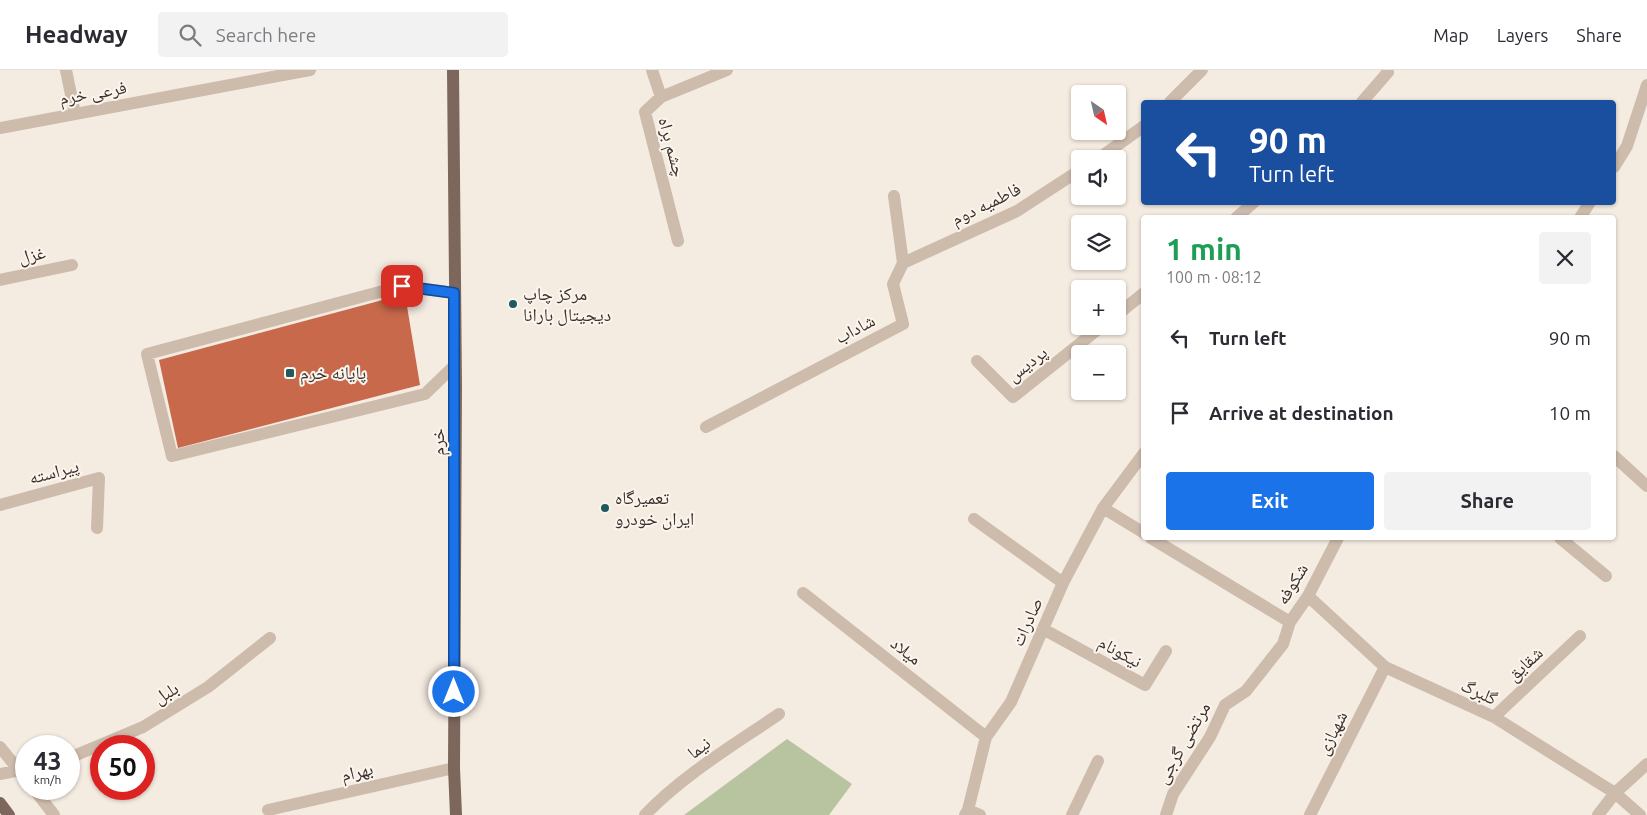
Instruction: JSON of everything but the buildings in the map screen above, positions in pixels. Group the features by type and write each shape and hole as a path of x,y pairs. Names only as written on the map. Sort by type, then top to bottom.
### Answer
{"main road":[{"name":"خرم","path":"453,70 455,365 454,768 456,815"},
{"path":"0,803 9,815"}],"street":[{"path":"66,70 75,114"},
{"name":"فرعی خرم","path":"0,128 261,75 310,70"},
{"name":"چشم براه","path":"652,70 661,97 645,112 678,241"},
{"path":"661,97 727,70"},
{"path":"1172,100 1202,70"},
{"path":"1364,100 1388,72 1387,70"},
{"path":"1616,164 1627,146 1647,85"},
{"path":"1111,150 1141,128"},
{"name":"فاطمیه دوم","path":"903,263 1017,211 1071,176"},
{"path":"894,196 903,263"},
{"path":"1239,215 1251,205"},
{"name":"شاداب","path":"706,427 903,324 892,284 903,263"},
{"name":"غزل","path":"0,280 72,265"},
{"path":"454,293 402,286 148,354 172,456 425,394 455,365"},
{"path":"1126,308 1141,295"},
{"name":"پردیس","path":"977,361 1013,397 1091,335"},
{"name":"صادرات","path":"966,812 986,737 1011,702 1063,583 1102,508 1141,458"},
{"path":"1616,458 1647,486"},
{"name":"پیراسته","path":"0,505 99,478 97,528"},
{"path":"1102,508 1141,531"},
{"path":"974,519 1063,583"},
{"path":"1154,540 1290,622"},
{"name":"شکوفه","path":"1290,622 1308,596 1337,540"},
{"path":"1562,540 1606,576"},
{"name":"میلاد","path":"803,593 986,737"},
{"name":"گلبرگ","path":"1308,596 1385,667 1494,717 1615,793 1640,815"},
{"name":"مرتضی گرجی","path":"1166,815 1173,794 1210,737 1225,705 1246,691 1283,644 1290,622"},
{"name":"نیکونام","path":"1043,629 1145,685 1166,651"},
{"name":"شقایق","path":"1494,717 1580,636"},
{"name":"بلبل","path":"80,753 143,727 208,687 270,638"},
{"name":"شهبازی","path":"1310,815 1385,667"},
{"name":"نیما","path":"645,815 713,759 779,714"},
{"path":"0,746 15,763"},
{"path":"1072,815 1098,761"},
{"path":"1598,815 1615,793 1647,764"},
{"name":"بهرام","path":"268,810 454,768"},
{"path":"0,774 15,773"},
{"path":"42,800 54,815"},
{"path":"966,812 980,815"}],"green space":[{"path":"787,739 852,784 829,815 684,815"}],"place":[{"name":"مرکز چاپ دیجیتال بارانا","path":"513,304"},
{"name":"پایانه خرم","path":"290,373"},
{"name":"تعمیرگاه ایران خودرو","path":"605,508"}],"route":[{"path":"402,286 454,293 456,385 454,692"}]}
